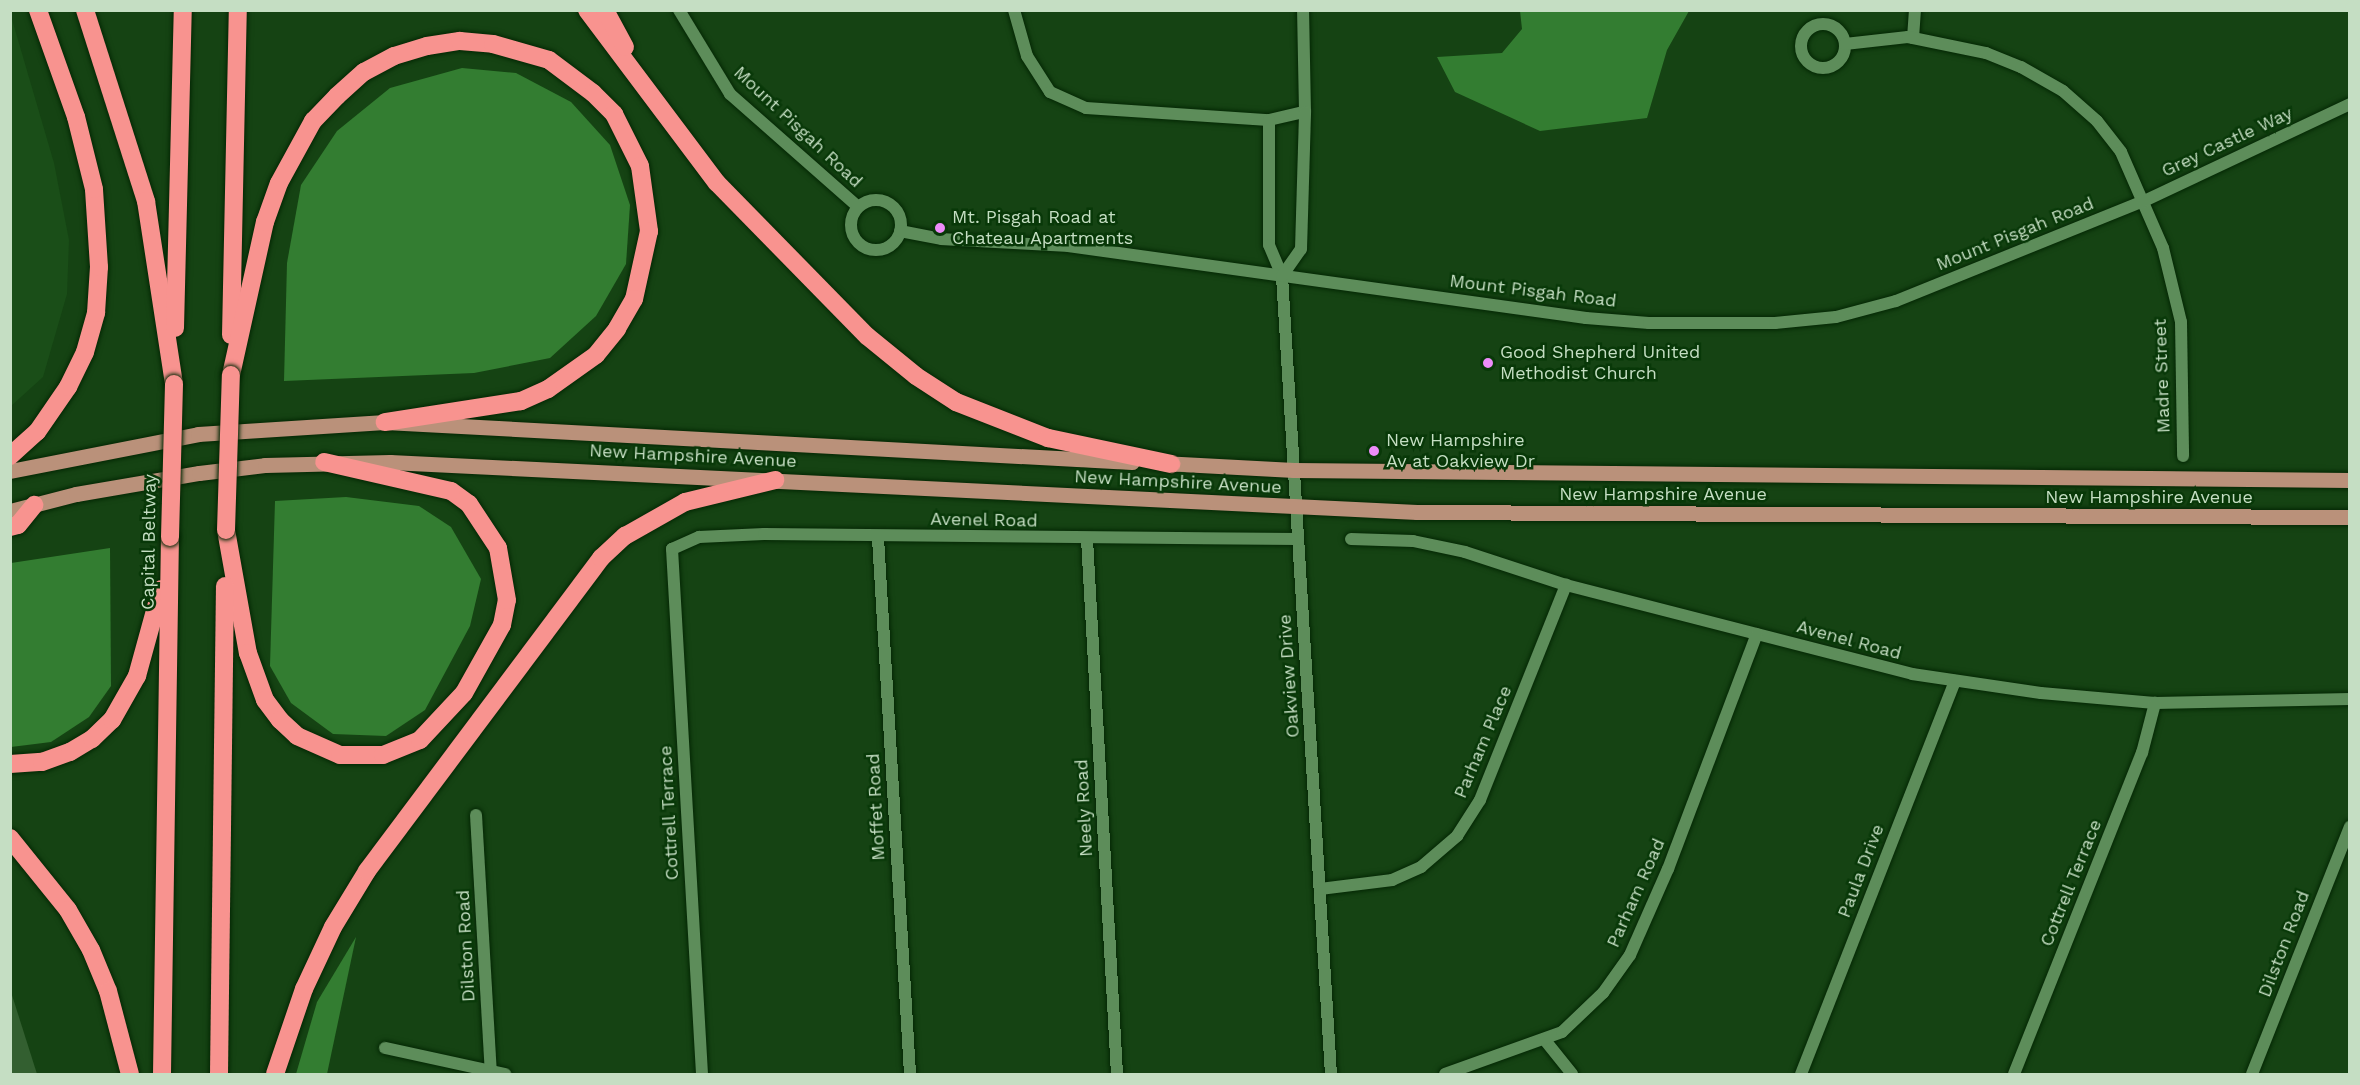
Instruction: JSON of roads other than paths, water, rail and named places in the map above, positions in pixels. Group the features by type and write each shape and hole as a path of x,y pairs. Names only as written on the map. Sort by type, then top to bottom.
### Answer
{"highway":[{"path":"10,456 37,432 68,387 85,352 96,313 99,267 94,189 76,117 38,10"},
{"path":"85,10 146,201 174,384"},
{"name":"Capital Beltway","path":"162,1074 170,537 183,10"},
{"path":"219,1074 226,530 238,10"},
{"path":"587,10 678,136 717,183 859,328 916,376 956,402 1048,438 1171,464"},
{"path":"604,10 678,136"},
{"path":"231,375 265,222 279,183 314,121 337,96 364,72 394,56 427,46 460,41 493,44 549,60 593,93 614,114 640,166 649,231 634,299 617,329 596,355 548,389 521,401 385,422"},
{"path":"226,530 248,653 265,700 280,720 297,736 340,754 383,755 420,740 464,693 502,625 507,600 498,548 469,504 451,491 324,462"},
{"path":"275,1074 304,989 333,927 367,871 601,558 625,536 685,502 775,480"},
{"path":"10,527 18,525 34,505"},
{"path":"10,764 42,762 70,752 92,739 112,720 137,676 152,631 170,537"},
{"path":"10,838 68,910 91,950 108,991 130,1074"}],"main road":[{"name":"New Hampshire Avenue","path":"10,471 198,434 385,422 1294,470 2349,480"},
{"name":"New Hampshire Avenue","path":"10,511 199,473 324,462 461,462 1296,507 1566,513 2349,517"}],"street":[{"name":"Mount Pisgah Road","path":"679,10 730,93 858,207"},
{"path":"1014,10 1027,56 1050,92 1086,108 1269,120 1305,112"},
{"path":"1282,276 1301,249 1305,112 1303,10"},
{"path":"1913,38 1916,10"},
{"name":"Madre Street","path":"1845,44 1913,38 1986,53 2021,67 2063,91 2097,121 2121,152 2163,248 2181,322 2183,456"},
{"name":"Grey Castle Way","path":"2144,201 2349,104"},
{"name":"Oakview Drive","path":"1269,120 1269,245 1282,276 1331,1074"},
{"path":"866,201 884,201 898,213 900,231 890,246 882,249 864,247 852,233 852,214 866,201"},
{"name":"Mount Pisgah Road","path":"900,231 942,239 1068,246 1586,318 1649,323 1775,323 1836,317 1896,301 2144,201"},
{"name":"Avenel Road","path":"672,549 699,537 764,534 878,538 1298,538"},
{"name":"Moffet Road","path":"878,538 910,1074"},
{"name":"Neely Road","path":"1088,539 1117,1074"},
{"name":"Avenel Road","path":"1351,539 1413,541 1465,552 1566,585 1912,674 1955,681 2155,703 2349,699"},
{"name":"Cottrell Terrace","path":"672,549 702,1074"},
{"name":"Parham Place","path":"1320,889 1392,880 1420,867 1458,836 1480,800 1566,585"},
{"name":"Parham Road","path":"1445,1074 1562,1032 1603,993 1630,955 1668,869 1757,634"},
{"name":"Paula Drive","path":"1801,1074 1955,681"},
{"name":"Cottrell Terrace","path":"2014,1074 2142,753 2155,703"},
{"name":"Dilston Road","path":"476,815 491,1073"},
{"name":"Dilston Road","path":"2252,1074 2349,826"},
{"path":"1544,1040 1572,1074"},
{"path":"385,1048 491,1073 505,1074"}],"place":[{"name":"Mt. Pisgah Road at Chateau Apartments","path":"940,228"},
{"name":"Good Shepherd United Methodist Church","path":"1488,363"},
{"name":"New Hampshire Av at Oakview Dr","path":"1374,451"}]}
